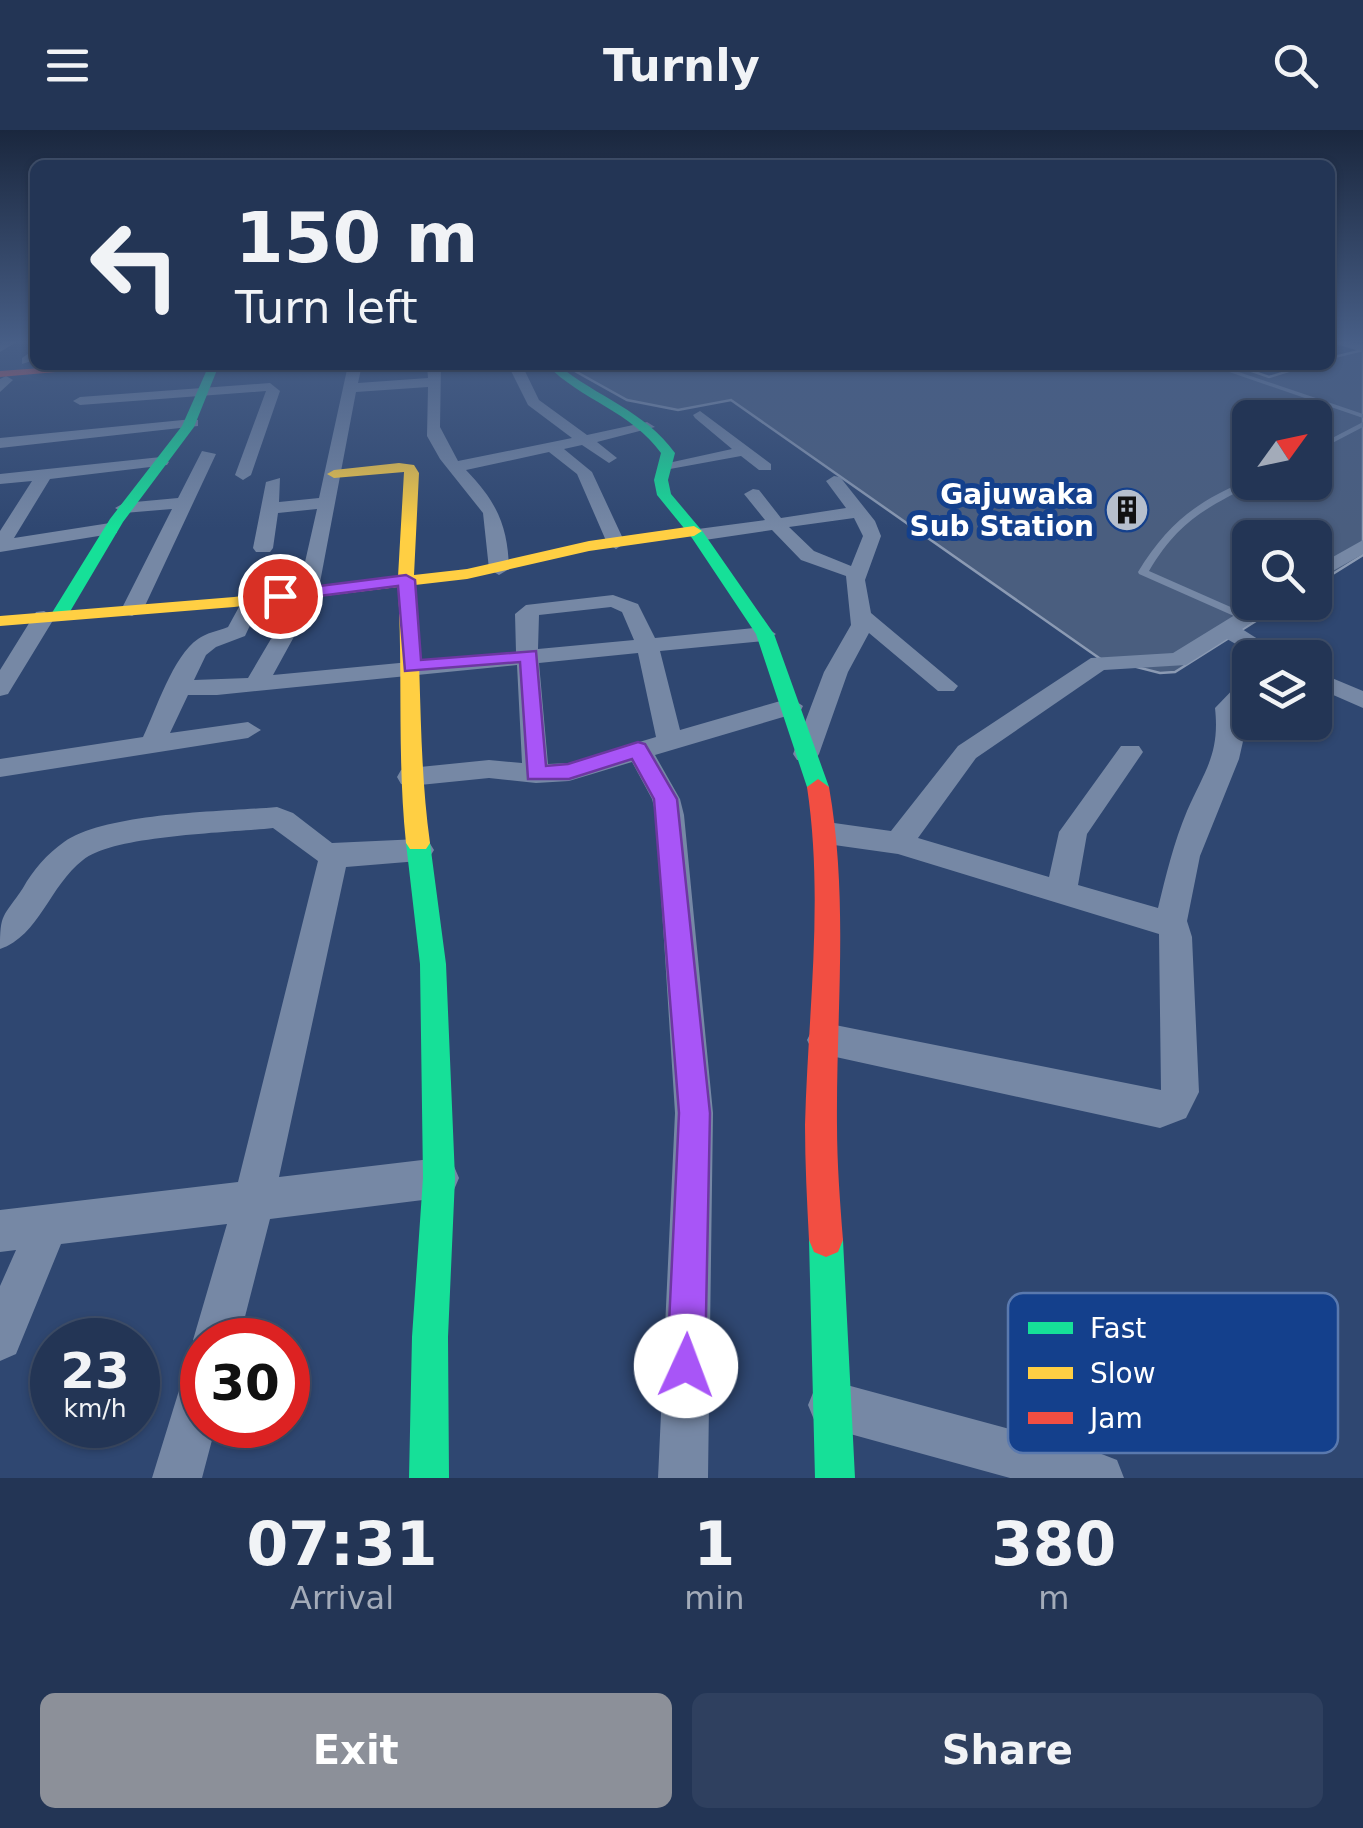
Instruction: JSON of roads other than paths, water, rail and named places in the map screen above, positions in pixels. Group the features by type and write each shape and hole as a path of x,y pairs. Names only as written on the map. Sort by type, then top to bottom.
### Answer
{"street":[{"path":"0,689 124,508 193,423 202,403"},
{"path":"132,610 185,502 230,453 263,403"},
{"path":"256,684 308,593 350,403"},
{"path":"431,403 434,433 494,520 499,569"},
{"path":"534,403 610,458"},
{"path":"607,403 657,434 668,453 664,494 696,533 765,634 806,754 827,833 821,1124 835,1478"},
{"path":"700,415 765,467"},
{"path":"0,443 193,423"},
{"path":"455,467 647,427"},
{"path":"552,447 584,472 616,542"},
{"path":"665,468 744,451"},
{"path":"0,479 230,453"},
{"path":"230,453 243,476"},
{"path":"334,474 398,468 411,471 406,580 412,666 410,778 433,964 440,1178 430,1338 429,1478"},
{"path":"0,546 45,474"},
{"path":"806,754 836,672 862,624 855,599 858,573 872,536 869,525 834,481"},
{"path":"264,548 274,482"},
{"path":"753,494 814,562 858,573"},
{"path":"124,508 185,502"},
{"path":"270,508 329,502"},
{"path":"0,621 252,600 499,569 616,542 858,512"},
{"path":"0,546 110,529"},
{"path":"1332,565 1363,546"},
{"path":"153,742 176,688 202,646 242,624 252,600"},
{"path":"536,774 526,614 545,606 623,602 631,608 647,644 653,744 670,814 694,1113 683,1478"},
{"path":"860,615 946,686"},
{"path":"898,843 968,752 1059,689 1100,664 1178,660 1243,620"},
{"path":"1237,624 1256,640"},
{"path":"176,688 256,684 765,634"},
{"path":"1332,686 1363,700"},
{"path":"825,1040 1160,1110 1174,1105 1181,1092 1176,938 1172,921 1185,856 1226,759 1231,738 1228,708 1232,704"},
{"path":"410,778 489,769 536,774 569,772 791,706"},
{"path":"0,768 248,730"},
{"path":"1061,892 1074,832 1130,752"},
{"path":"0,936 19,920 44,877 74,850 108,835 277,817 319,850 334,855 419,850"},
{"path":"827,833 898,843 1156,921 1172,921"},
{"path":"222,1318 254,1201 334,855"},
{"path":"0,1231 440,1178"},
{"path":"0,1338 48,1225"},
{"path":"832,1405 1099,1478"},
{"path":"178,1478 186,1448"}],"lane":[{"path":"1316,403 1363,420"},
{"path":"1332,439 1363,420"},
{"path":"1232,491 1196,510 1164,534 1143,572 1237,624"}],"place":[{"name":"Gajuwaka Sub Station","path":"1127,510"}]}
